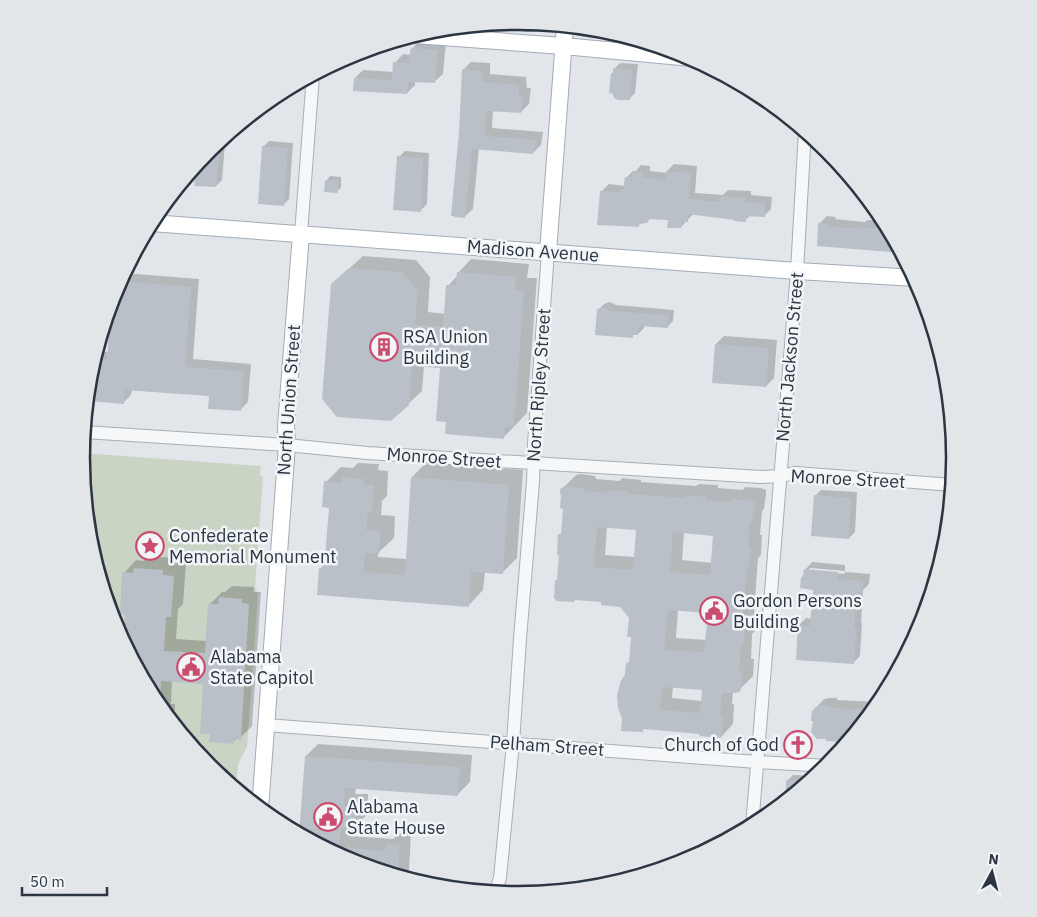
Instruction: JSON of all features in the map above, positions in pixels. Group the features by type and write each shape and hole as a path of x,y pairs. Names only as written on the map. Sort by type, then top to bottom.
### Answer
{"main road":[{"name":"North Ripley Street","path":"548,252 565,33"},
{"path":"442,37 662,55"},
{"name":"Madison Avenue","path":"160,224 907,277"},
{"name":"North Union Street","path":"261,800 301,234"}],"street":[{"name":"North Union Street","path":"301,234 311,83"},
{"name":"North Jackson Street","path":"753,818 797,271 804,139"},
{"name":"North Ripley Street","path":"500,878 534,463 548,252"},
{"name":"Monroe Street","path":"91,432 287,445 367,453 761,477 796,473 946,484"},
{"name":"Pelham Street","path":"266,725 817,765"},
{"path":"497,886 500,878"},
{"path":"500,878 501,886"}],"green space":[{"path":"90,454 261,466 260,476 263,477 255,587 258,594 247,747 238,765 237,782 196,741 162,697 134,648 113,596 98,542 91,487"}],"building":[{"path":"524,30 536,31 534,32 524,32"},
{"path":"411,48 438,50 435,83 408,82 407,94 353,91 354,78 392,80 393,62 408,63"},
{"path":"613,68 632,70 630,100 618,100 614,98 613,94 609,93"},
{"path":"462,69 483,71 483,82 519,85 519,95 523,96 521,113 486,111 485,136 536,140 533,154 472,149 465,218 451,216 459,132"},
{"path":"262,146 288,148 284,206 258,204"},
{"path":"220,152 216,187 194,186 195,177"},
{"path":"397,156 423,158 421,212 393,210"},
{"path":"666,171 691,173 689,199 720,202 720,196 745,198 745,202 765,203 765,217 746,216 746,222 688,214 688,222 682,222 681,228 667,228 668,220 648,219 647,223 639,224 639,227 597,225 600,191 619,192 619,190 623,190 625,177 632,177 633,172 643,172 643,177 665,180"},
{"path":"325,180 338,180 338,193 324,192"},
{"path":"818,223 858,229 858,227 880,228 894,252 817,246"},
{"path":"349,268 402,272 418,290 415,325 443,327 446,285 456,285 457,272 516,277 515,290 524,291 514,427 505,427 504,439 445,434 446,422 436,421 440,368 412,366 409,405 391,421 337,417 322,399 331,284"},
{"path":"129,282 191,287 185,367 244,371 241,411 208,409 209,396 125,390 124,404 94,402 102,360 107,360 109,336"},
{"path":"604,307 610,311 669,315 668,328 639,326 638,335 633,335 633,338 595,335 597,309"},
{"path":"715,344 769,348 766,387 712,383"},
{"path":"342,477 364,479 364,485 374,485 372,512 368,512 366,530 381,531 379,554 365,553 363,572 405,575 411,477 509,485 503,574 471,572 469,607 317,595 319,568 324,568 329,508 322,507 324,481 342,483"},
{"name":"Gordon Persons Building","path":"565,486 583,488 584,491 609,493 609,490 629,492 629,494 685,498 686,495 707,497 706,500 732,502 732,499 748,499 754,502 752,522 750,522 748,547 751,547 742,624 745,625 739,671 742,671 741,690 735,693 722,693 720,716 723,716 721,738 699,736 700,734 643,729 643,732 621,731 622,719 618,708 617,696 620,683 625,674 626,663 629,663 631,637 627,637 629,618 620,607 601,605 601,602 557,601 554,598 559,555 557,555 558,534 561,534 563,509 560,508 560,489","holes":["597,527 636,530 633,570 594,567","673,532 713,536 710,575 670,572","668,610 708,613 704,652 664,650","662,687 702,690 700,713 660,710"]},
{"path":"814,495 851,498 849,539 811,536"},
{"name":"Alabama State Capitol","path":"134,568 163,570 163,575 174,576 171,617 166,617 164,651 205,653 208,604 218,604 219,597 242,599 242,603 249,604 241,740 234,739 234,744 209,742 210,734 200,734 203,684 161,681 160,695 134,648 124,625 125,614 120,613 122,572 133,573"},
{"path":"804,569 838,572 838,579 863,581 862,593 857,592 854,664 796,660 798,625 810,626 813,590 800,588"},
{"path":"819,705 830,706 830,708 865,710 840,742 817,739 811,732 812,710 814,711 815,707 819,707"},
{"name":"Alabama State House","path":"305,756 460,767 458,796 345,788 344,806 357,806 355,829 341,828 339,847 385,851 386,844 400,845 398,869 381,864 329,843 300,827"},
{"path":"786,780 801,781 786,793"}],"place":[{"name":"RSA Union Building","path":"384,347"},
{"name":"Confederate Memorial Monument","path":"150,546"},
{"name":"Gordon Persons Building","path":"714,611"},
{"name":"Alabama State Capitol","path":"191,667"},
{"name":"Church of God","path":"798,745"},
{"name":"Alabama State House","path":"328,817"}]}
